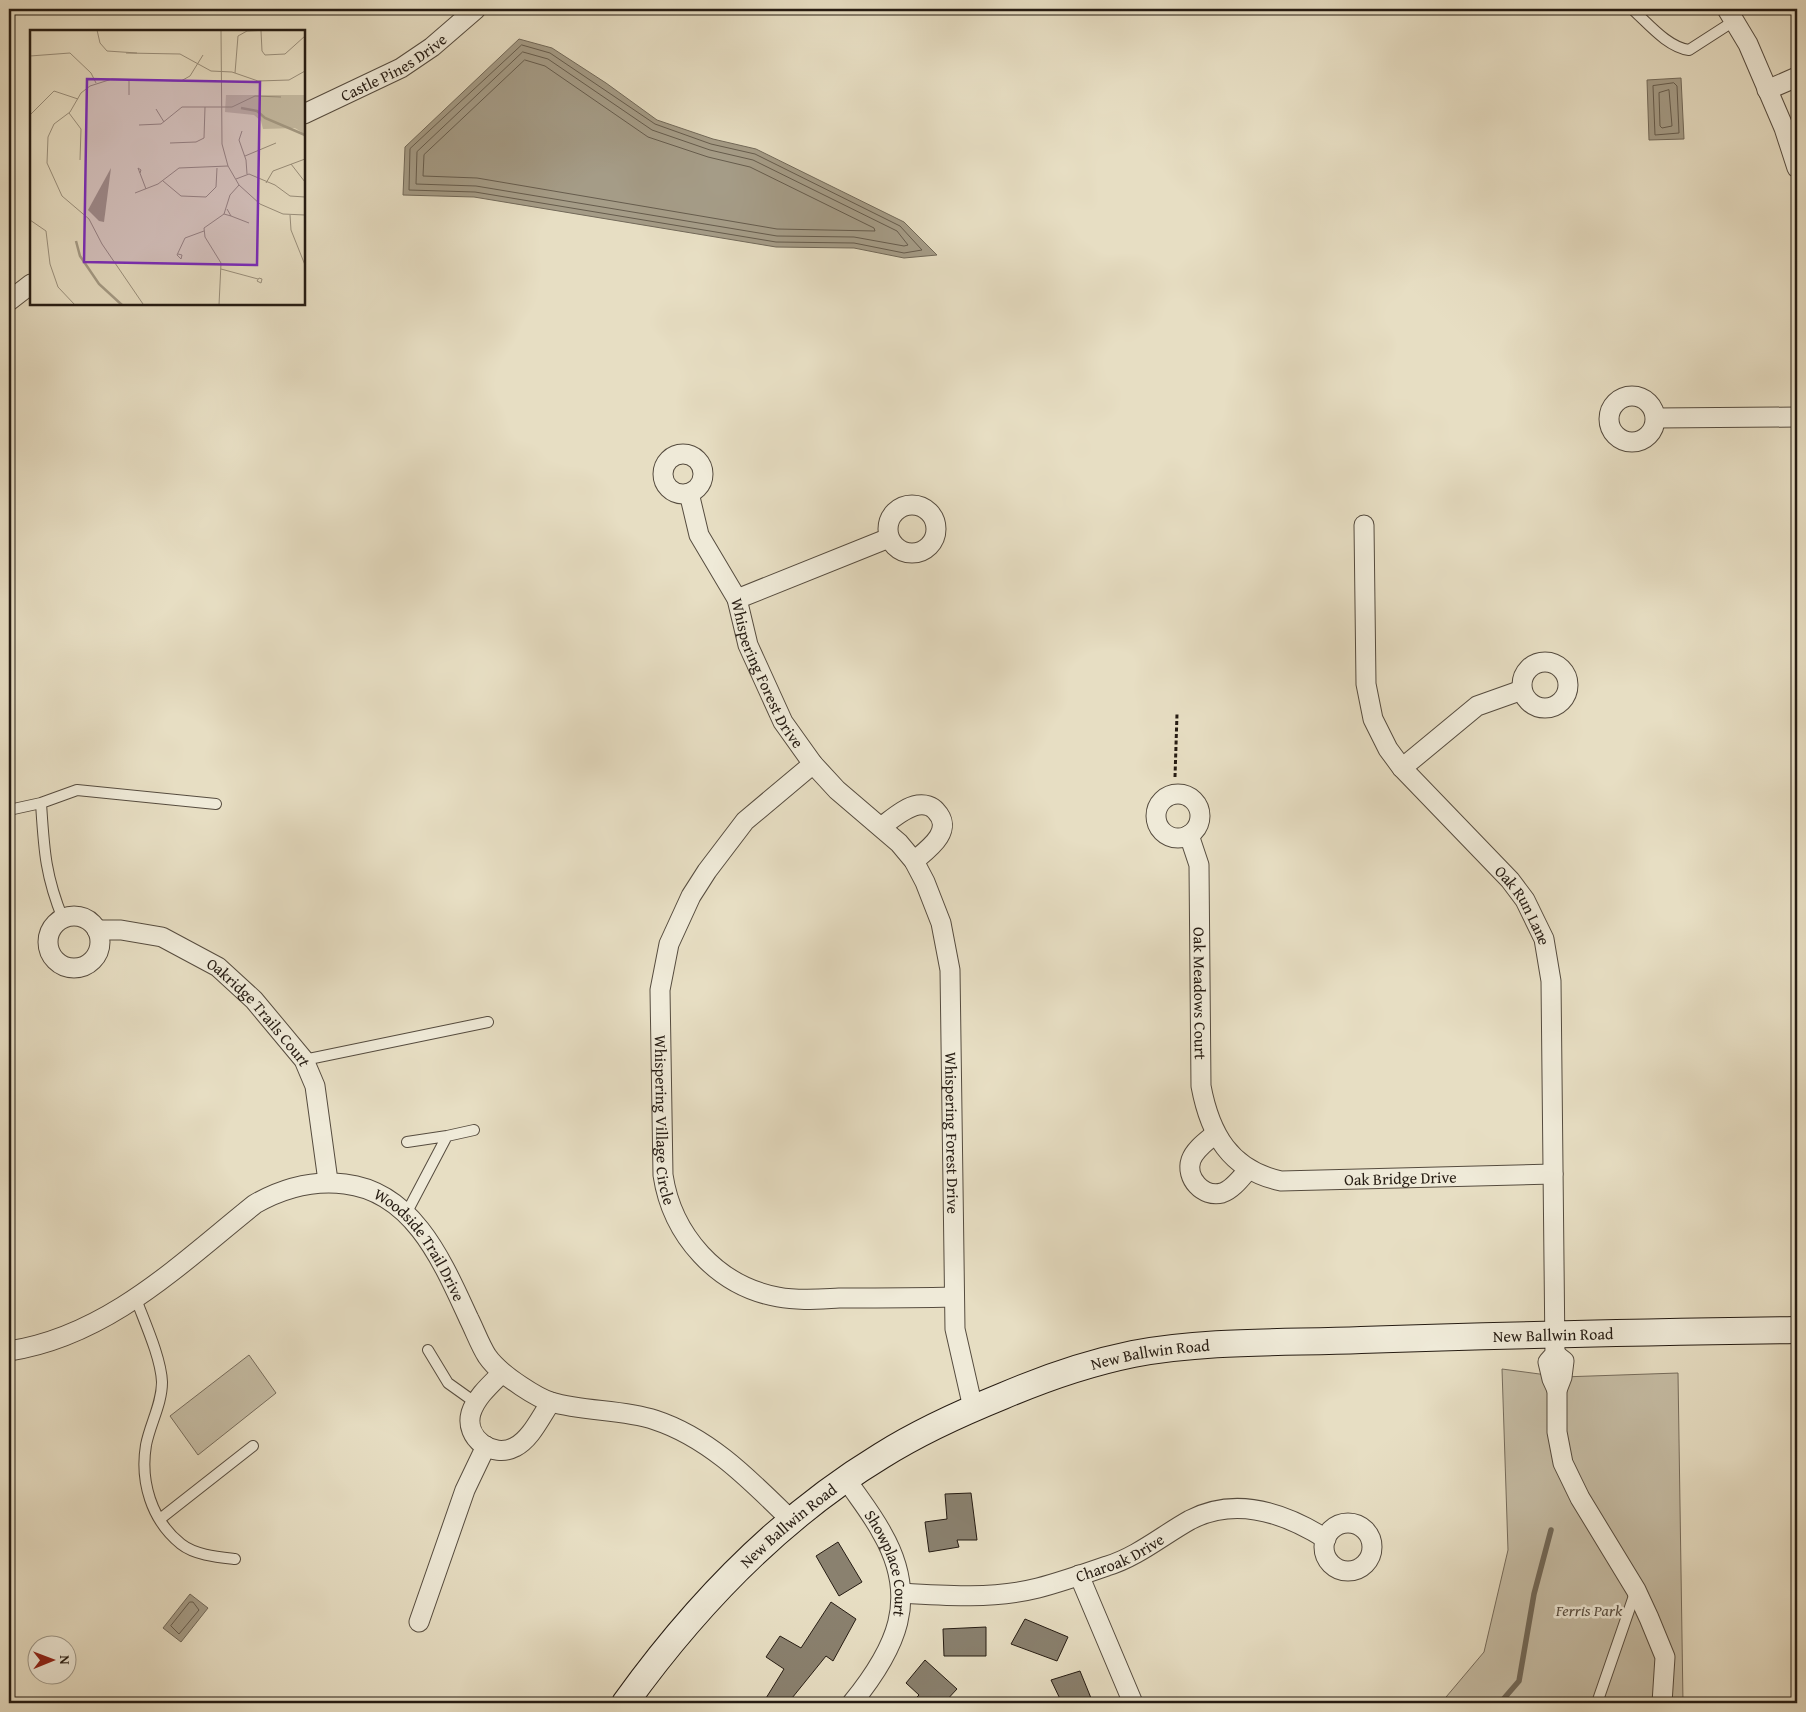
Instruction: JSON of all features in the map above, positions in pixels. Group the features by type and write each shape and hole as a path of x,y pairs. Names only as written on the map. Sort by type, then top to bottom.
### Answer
{"main road":[{"name":"New Ballwin Road","path":"625,1703 654,1662 698,1611 791,1520 846,1479 881,1456 973,1408 1076,1369 1130,1354 1163,1349 1555,1344 1797,1330"}],"street":[{"name":"Castle Pines Drive","path":"305,114 401,68 432,47 476,9"},
{"path":"1731,15 1742,32 1797,168"},
{"path":"1767,90 1797,77"},
{"path":"9,301 30,285"},
{"path":"1656,418 1797,417"},
{"name":"Whispering Forest Drive","path":"689,493 699,535 736,599 748,645 783,722 813,764 837,790 881,827 914,862 926,882 941,923 950,970 955,1329 973,1408"},
{"name":"Oak Run Lane","path":"1364,525 1368,699 1380,735 1402,768 1510,880 1530,908 1544,939 1551,981 1555,1344"},
{"path":"736,599 889,538"},
{"path":"1402,768 1477,706 1522,690"},
{"name":"Whispering Village Circle","path":"813,764 745,821 691,896 669,944 660,990 663,1175 666,1197 685,1236 700,1254 720,1272 761,1292 796,1299 954,1298"},
{"path":"881,827 917,805 930,806 936,810 942,824 940,835 914,862"},
{"name":"Oak Meadows Court","path":"1189,835 1199,865 1201,1086 1208,1119 1220,1140"},
{"path":"72,916 84,918 97,930 100,945 92,961 76,968 66,967 58,962 49,947 51,931 63,919 72,916"},
{"name":"Oakridge Trails Court","path":"97,930 121,930 162,936 218,967 254,1000 304,1060 315,1086 328,1181"},
{"path":"1220,1140 1195,1153 1191,1160 1191,1176 1196,1184 1208,1192 1223,1193 1248,1170"},
{"name":"Oak Bridge Drive","path":"1220,1140 1248,1170 1281,1181 1553,1174"},
{"name":"Woodside Trail Drive","path":"9,1351 48,1342 88,1326 136,1299 255,1204 291,1187 328,1181 361,1186 382,1196 407,1212 423,1232 452,1283 487,1356 502,1372 551,1402 625,1413 655,1420 686,1433 740,1471 791,1520"},
{"path":"1555,1344 1564,1361 1562,1377 1557,1390 1557,1432 1563,1463 1580,1498 1636,1590 1665,1657 1662,1703"},
{"path":"502,1372 476,1403 470,1415 474,1436 486,1446 495,1450 506,1451 516,1447 524,1440 551,1402"},
{"path":"419,1622 465,1490 486,1446"},
{"name":"Showplace Court","path":"846,1479 883,1534 897,1571 902,1593 900,1618 884,1660 852,1703"},
{"name":"Charoak Drive","path":"902,1593 957,1596 1004,1594 1037,1588 1110,1566 1191,1520 1230,1509 1262,1510 1299,1522 1326,1539"},
{"path":"1078,1576 1133,1703"}],"lane":[{"path":"1632,9 1679,49 1688,50 1731,15"},
{"path":"9,810 41,803 77,790 216,804"},
{"path":"41,803 44,858 51,891 63,919"},
{"path":"304,1060 488,1022"},
{"path":"407,1142 474,1130"},
{"path":"407,1212 446,1136"},
{"path":"136,1299 156,1356 162,1382 144,1462 145,1486 160,1519 181,1544 204,1554 235,1560"},
{"path":"428,1350 448,1383 476,1403"},
{"path":"160,1519 254,1446"},
{"path":"1598,1700 1636,1590"}],"path":[{"path":"1175,777 1177,714"}],"green space":[{"path":"249,1355 276,1393 198,1455 170,1416"},
{"name":"Ferris Park","path":"1502,1369 1562,1377 1678,1373 1683,1703 1441,1703 1484,1652 1508,1550"}],"water":[{"path":"519,39 552,48 606,83 657,120 713,139 756,149 904,222 937,255 904,258 854,248 776,247 474,197 403,195 405,147"},
{"path":"1681,78 1684,139 1649,140 1647,80"},
{"path":"190,1594 208,1608 181,1642 163,1628"}],"building":[{"path":"971,1493 977,1540 957,1540 959,1547 929,1552 925,1522 947,1519 945,1494"},
{"path":"838,1542 862,1582 839,1596 816,1556"},
{"path":"831,1602 856,1619 833,1661 826,1656 788,1703 763,1703 784,1669 766,1657 780,1636 801,1648"},
{"path":"1025,1619 1068,1637 1057,1661 1011,1644"},
{"path":"986,1627 986,1656 944,1656 943,1629"},
{"path":"925,1660 957,1689 944,1703 911,1703 919,1695 906,1683"},
{"path":"1080,1671 1093,1703 1062,1703 1051,1680"}],"waterway":[{"path":"1500,1703 1519,1681 1534,1594 1551,1530"}]}
